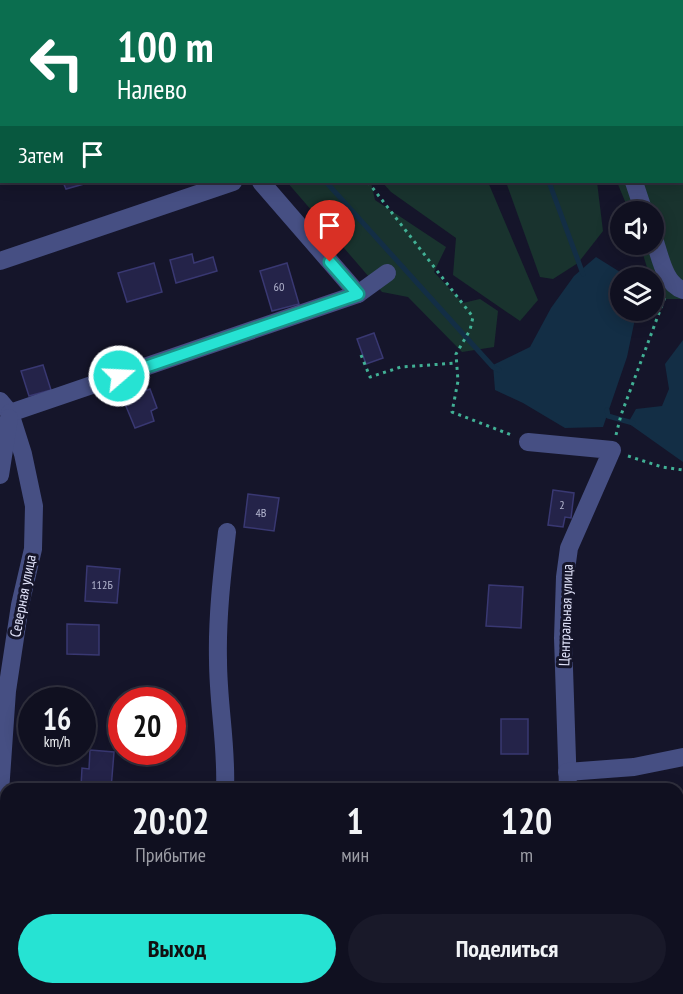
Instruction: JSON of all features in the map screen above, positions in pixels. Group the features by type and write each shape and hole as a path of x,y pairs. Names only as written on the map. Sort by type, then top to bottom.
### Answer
{"street":[{"path":"0,261 230,183"},
{"path":"262,183 358,294"},
{"path":"634,183 641,201"},
{"path":"662,255 677,286"},
{"path":"0,475 5,407 358,294 387,273"},
{"name":"Северная улица","path":"1,783 7,691 20,604 33,549 34,506 23,454 5,407"},
{"path":"528,442 612,450"},
{"name":"Центральная улица","path":"567,781 563,638 565,577 569,548 612,450"},
{"path":"225,783 225,742 218,663 218,612 227,532"},
{"path":"567,781 683,757"}],"path":[{"path":"369,183 473,317 471,330 456,354 458,381 452,412 528,442"},
{"path":"618,428 621,415 677,286"},
{"path":"361,355 370,377 401,367 457,363"},
{"path":"612,450 662,467 683,470"}],"green space":[{"path":"288,183 371,183 375,200 446,247 434,272 463,303 480,299 498,311 494,347 462,352 408,297 382,292"},
{"path":"383,183 488,183 538,300 520,321 453,275 456,238 391,192"},
{"path":"506,183 597,183 603,231 578,263 553,279 540,277"},
{"path":"617,183 683,183 683,299 664,299 664,267 647,267 643,255 664,255 664,201 625,201"}],"water":[{"path":"596,257 612,267 610,267 610,321 635,321 627,357 603,427 565,428 523,403 495,390 493,365 530,347 551,308 574,276"},
{"path":"683,340 683,462 628,423 636,409 662,406 669,389 665,364"}],"building":[{"path":"63,183 87,183 66,189"},
{"path":"192,254 194,263 213,257 217,271 176,283 170,260"},
{"path":"154,263 162,292 127,302 118,273"},
{"path":"287,263 299,304 272,311 260,271"},
{"path":"374,333 383,358 366,364 357,339"},
{"path":"43,365 51,390 29,396 21,371"},
{"path":"150,389 157,408 151,411 154,421 135,428 123,399"},
{"path":"553,490 574,493 571,518 565,517 563,527 548,525"},
{"path":"248,494 279,498 274,531 244,527"},
{"path":"87,566 120,569 117,603 85,601"},
{"path":"489,585 523,587 521,628 486,626"},
{"path":"67,624 99,625 99,655 67,654"},
{"path":"501,719 528,719 528,754 501,754"},
{"path":"96,750 108,752 108,765 113,765 111,783 81,783 82,768 89,769 89,765 96,765"}],"waterway":[{"path":"327,183 493,367 499,370"},
{"path":"549,183 583,274"},
{"path":"607,410 608,416 633,423"}],"route":[{"path":"119,376 358,294 330,262"}]}
